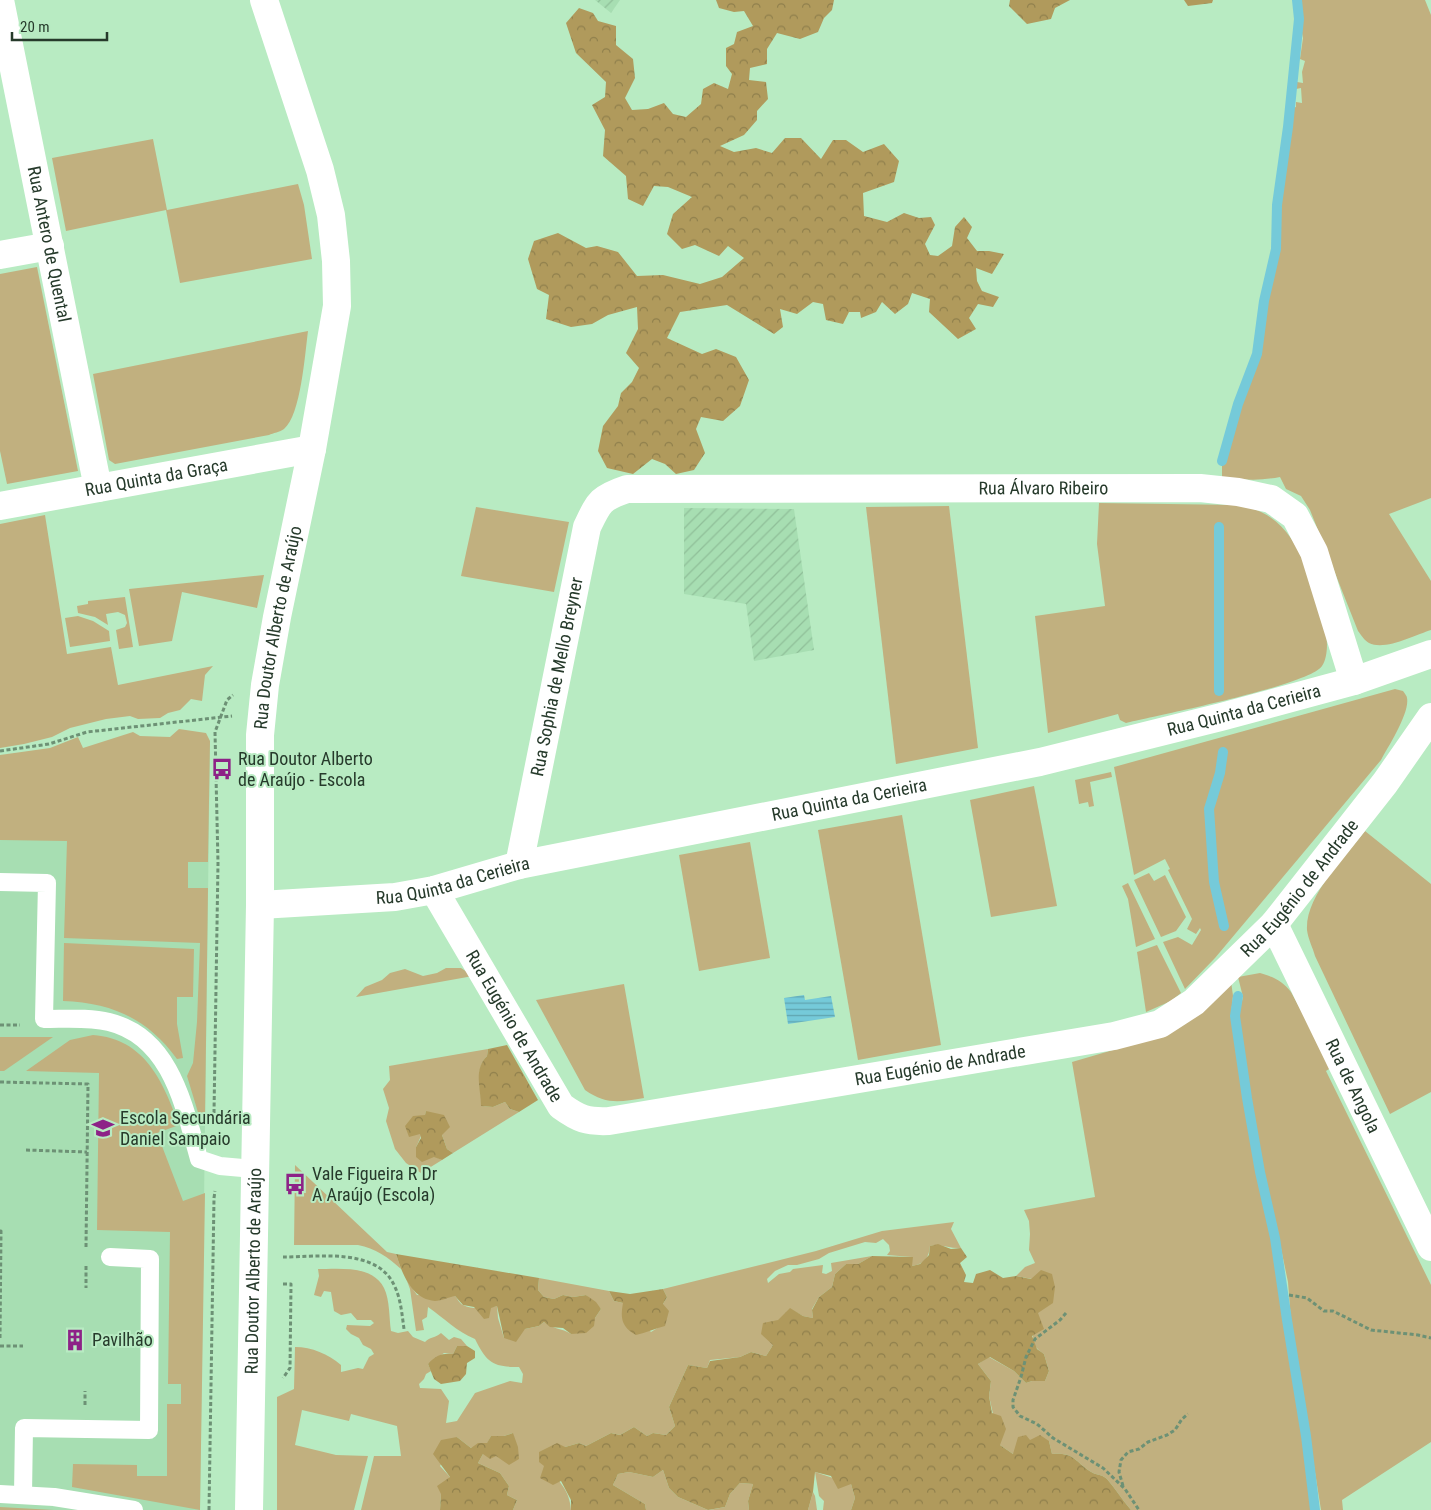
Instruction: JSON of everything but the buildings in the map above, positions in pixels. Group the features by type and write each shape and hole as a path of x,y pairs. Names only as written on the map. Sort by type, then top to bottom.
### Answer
{"street":[{"name":"Rua Antero de Quental","path":"0,0 98,488"},
{"name":"Rua Doutor Alberto de Araújo","path":"249,1510 262,710 277,617 312,449 336,306 336,261 331,215 320,170 264,0"},
{"path":"0,255 50,246"},
{"name":"Rua Quinta da Graça","path":"0,506 312,449"},
{"name":"Rua Álvaro Ribeiro","path":"610,494 627,489 650,488 1200,488 1238,492 1271,499 1295,516 1314,552 1354,680"},
{"name":"Rua Sophia de Mello Breyner","path":"518,865 587,527 598,503 610,494"},
{"name":"Rua Quinta da Cerieira","path":"260,904 395,897 434,890 518,865 1040,762 1221,717 1354,680 1431,654"},
{"name":"Rua Eugénio de Andrade","path":"434,890 562,1106 574,1116 591,1121 609,1120 1114,1036 1160,1024 1194,1002 1274,924 1386,783 1431,717"},
{"name":"Rua de Angola","path":"1274,924 1431,1247"}],"lane":[{"path":"0,882 47,883 44,1020 85,1019 108,1022 130,1029 150,1045 165,1063 180,1093 199,1159 220,1166 254,1169"},
{"path":"23,1495 24,1428 149,1430 150,1258 110,1258"},
{"path":"0,1494 54,1497 134,1510"}],"path":[{"path":"0,751 49,744 87,732 166,722 220,718 262,710"},
{"path":"214,1115 218,863"},
{"path":"0,1082 88,1084 86,1256"},
{"path":"26,1150 87,1152"},
{"path":"210,1510 214,1198 217,1184"},
{"path":"0,1231 2,1231 0,1339"},
{"path":"253,1258 352,1257 371,1262 385,1271 395,1286 400,1302 404,1328"},
{"path":"86,1264 86,1288"},
{"path":"1289,1295 1307,1298 1324,1311 1333,1311 1371,1330 1418,1334 1431,1338"},
{"path":"1066,1313 1060,1320 1035,1339 1026,1357 1013,1400 1013,1408 1020,1416 1037,1424 1054,1438 1103,1468 1124,1489 1139,1510"},
{"path":"0,1346 24,1346"},
{"path":"1124,1489 1120,1480 1120,1460 1128,1452 1138,1449 1148,1442 1167,1436 1175,1430 1182,1419 1188,1414"}],"shaded area":[{"path":"595,0 620,0 611,13"},
{"path":"1297,0 1425,0 1431,15 1431,498 1389,514 1431,581 1431,630 1391,644 1376,645 1369,643 1358,631 1310,510 1301,496 1286,489 1280,477 1251,480 1222,477 1222,461 1238,404 1257,354 1264,301 1276,249 1277,205 1290,104 1293,108 1296,107 1296,102 1302,103 1301,88 1296,89 1294,87 1297,82 1303,83 1302,72 1305,61 1300,59 1303,38"},
{"path":"153,139 167,210 298,184 304,205 312,259 180,283 166,210 66,231 52,158"},
{"path":"37,267 78,471 7,484 0,451 0,274"},
{"path":"308,331 304,368 298,398 290,422 281,431 269,435 115,464 109,460 93,374"},
{"path":"1099,503 1237,505 1251,508 1272,519 1281,526 1295,544 1316,589 1326,631 1326,657 1322,666 1311,674 1291,682 1231,699 1126,723 1120,720 1118,714 1048,733 1035,616 1105,606 1097,544"},
{"path":"949,506 978,748 896,764 866,507"},
{"path":"476,507 569,522 554,592 461,576"},
{"path":"684,508 794,509 814,650 754,661 746,604 684,594"},
{"path":"45,515 67,654 111,647 118,685 213,666 205,675 202,701 191,699 180,710 168,713 160,718 138,719 130,716 106,719 70,728 52,737 0,748 0,524"},
{"path":"264,575 257,608 182,592 172,641 139,646 129,589"},
{"path":"125,597 133,647 119,649 116,630 125,627 127,623 125,615 118,612 106,614 108,625 95,617 78,613 77,606 88,604 88,601"},
{"path":"78,616 93,621 109,631 110,641 70,647 65,618"},
{"path":"1395,689 1403,691 1407,697 1407,704 1398,730 1381,760 1215,958 1185,989 1163,942 1178,937 1192,945 1201,930 1200,928 1196,934 1187,929 1192,919 1168,870 1170,869 1165,859 1134,875 1114,767"},
{"path":"179,729 206,733 210,741 208,862 188,862 188,888 208,888 205,1119 200,1119 187,1076 193,1063 197,1022 200,943 64,938 67,841 0,840 0,755 50,748 78,737 83,748 133,732 140,736 170,737"},
{"name":"Escola Secundária Daniel Sampaio","path":"210,741 200,1510 0,1510 0,769"},
{"path":"1111,772 1112,777 1090,782 1094,806 1089,807 1088,802 1079,804 1075,780"},
{"path":"1034,786 1057,906 991,917 970,800"},
{"path":"902,815 941,1045 858,1060 818,830"},
{"path":"1365,831 1431,884 1431,1092 1390,1114 1315,956 1307,930 1312,904 1319,891 1337,865"},
{"path":"750,842 770,958 699,971 679,855"},
{"path":"1149,873 1154,881 1165,875 1186,917 1176,931 1161,937 1134,880"},
{"path":"1128,883 1155,939 1136,947 1128,899 1122,886"},
{"path":"64,943 194,949 193,997 177,997 177,1024 183,1058 177,1059 153,1033 127,1015 97,1005 63,1001"},
{"path":"1157,945 1181,993 1171,1001 1146,1012 1137,952"},
{"path":"446,968 461,968 473,976 356,997 365,987 382,980 390,973 405,969 423,976 437,973"},
{"path":"1260,973 1277,980 1291,992 1332,1067 1326,1071 1431,1285 1431,1442 1342,1500 1343,1510 1321,1510 1291,1321 1288,1282 1265,1185 1247,1088 1237,1021 1243,997 1238,977"},
{"path":"1231,981 1233,996 1231,1014 1252,1149 1272,1238 1277,1281 1304,1436 1312,1510 1131,1510 1105,1478 1093,1473 1071,1456 1052,1454 1049,1441 1013,1454 1000,1445 989,1396 991,1381 978,1364 989,1357 1014,1371 1026,1383 1045,1381 1049,1371 1044,1354 1037,1349 1033,1339 1038,1311 1032,1279 1016,1276 1025,1267 1035,1263 1029,1250 1029,1221 1024,1210 1095,1197 1072,1062 1120,1048"},
{"path":"624,984 644,1098 613,1101 600,1098 585,1090 536,1000"},
{"path":"93,1035 111,1038 126,1045 150,1065 166,1093 179,1125 157,1133 183,1201 205,1193 200,1510 72,1487 73,1464 137,1465 137,1476 167,1476 167,1404 181,1404 181,1384 168,1384 170,1232 97,1230 99,1073 26,1071 70,1040"},
{"path":"0,1037 53,1037 4,1071 0,1071"},
{"path":"488,1049 487,1056 479,1073 482,1106 493,1107 505,1102 510,1109 519,1112 453,1153 447,1149 442,1135 426,1111 416,1147 442,1160 421,1173 406,1163 395,1149 386,1121 389,1108 383,1089 390,1080 389,1066"},
{"path":"295,1165 387,1252 396,1254 401,1269 381,1254 370,1248 358,1245 294,1245"},
{"path":"954,1222 951,1229 961,1248 938,1245 930,1246 925,1260 916,1265 912,1266 912,1257 887,1255 890,1251 889,1245 883,1239 876,1243 865,1242 829,1253 819,1259 797,1265 788,1265 775,1271 767,1279 768,1283 779,1274 790,1272 793,1269 823,1265 822,1273 826,1274 832,1271 831,1263 872,1256 858,1264 846,1264 835,1274 832,1287 819,1297 812,1309 813,1318 803,1316 790,1309 766,1356 751,1352 740,1357 710,1360 707,1368 688,1365 669,1407 675,1426 666,1435 653,1433 647,1436 634,1427 620,1435 611,1433 586,1446 579,1443 565,1447 544,1466 566,1491 571,1510 513,1510 517,1500 507,1495 509,1486 500,1473 478,1463 483,1454 513,1433 504,1436 491,1436 487,1444 471,1448 457,1437 440,1466 450,1477 441,1494 440,1510 361,1510 374,1456 401,1456 397,1426 351,1414 349,1421 302,1410 295,1445 336,1455 368,1456 354,1510 277,1510 277,1397 294,1389 295,1347 308,1348 325,1354 341,1365 341,1372 358,1368 363,1369 369,1357 374,1354 371,1349 363,1345 359,1338 346,1329 347,1325 370,1326 374,1323 371,1320 357,1320 351,1313 341,1315 334,1311 331,1292 324,1291 321,1297 314,1295 319,1276 318,1269 355,1270 372,1275 384,1288 389,1309 391,1331 398,1333 408,1331 413,1337 425,1342 441,1333 449,1340 454,1337 461,1339 467,1346 457,1346 453,1354 444,1353 428,1364 431,1371 426,1374 419,1384 420,1388 441,1389 449,1401 446,1423 457,1421 475,1393 510,1381 522,1383 523,1374 519,1367 503,1366 492,1362 483,1354 475,1339 456,1329 428,1307 427,1317 422,1320 424,1330 416,1331 410,1289 407,1281 417,1295 455,1296 462,1304 471,1308 497,1306 498,1318 504,1338 525,1329 539,1326 544,1322 571,1334 595,1318 601,1309 586,1295 573,1297 563,1295 554,1299 544,1297 538,1290 539,1278 609,1291 614,1301 623,1303 651,1332 659,1327 663,1304 667,1297 663,1289 816,1251 882,1231"},
{"path":"663,1470 669,1488 678,1497 708,1510 646,1510 645,1504 613,1485 618,1474 629,1472 653,1477"},
{"path":"815,1472 851,1484 855,1498 851,1510 823,1510 824,1501 819,1496"},
{"path":"740,1483 753,1484 748,1501 749,1510 709,1510 725,1507 730,1494"},
{"path":"813,1492 817,1510 808,1510"},
{"path":"0,1507 54,1510 0,1510"}],"green space":[{"path":"716,0 834,0 832,10 824,18 818,32 800,39 777,33 767,49 767,64 750,68 749,80 766,82 768,99 757,111 757,120 744,135 720,146 734,152 756,148 772,153 785,138 801,138 821,159 833,140 846,140 863,152 884,144 899,161 894,182 863,193 864,216 887,222 904,213 919,218 931,217 935,225 925,244 930,255 938,256 952,246 955,227 964,217 972,227 967,238 977,251 1004,254 992,274 976,268 977,281 982,291 999,297 993,307 978,304 969,318 976,329 958,339 929,312 930,299 912,293 908,304 895,314 882,302 876,312 861,318 860,312 849,312 843,324 826,320 823,304 813,302 797,314 780,309 783,327 774,334 727,305 680,312 667,338 702,354 716,349 736,357 749,380 740,406 723,421 701,417 696,429 705,453 694,470 676,474 665,464 652,459 633,474 607,468 598,451 603,426 618,406 621,393 632,382 639,368 626,353 638,329 637,307 608,315 592,324 571,327 546,319 549,295 537,289 528,259 534,241 558,233 586,248 597,246 618,252 637,276 663,275 700,284 722,277 744,258 728,246 719,256 695,245 682,249 667,234 673,214 692,197 668,187 654,186 643,206 628,199 626,176 603,156 605,130 592,105 605,97 606,82 576,53 566,23 579,8 593,13 598,21 616,26 616,45 633,59 635,78 625,98 632,110 648,109 664,103 673,114 686,117 701,104 703,89 714,83 728,89 732,74 726,66 726,48 734,44 737,32 753,26 744,11 734,12 719,8"},
{"path":"1010,0 1070,0 1055,8 1051,19 1027,24 1009,6"},
{"path":"1184,0 1213,0 1212,3 1188,6"},
{"path":"507,1045 538,1100 519,1112 510,1109 505,1102 493,1107 481,1106 480,1067 487,1056 488,1049"},
{"path":"426,1111 444,1115 450,1127 442,1135 447,1149 453,1153 442,1160 434,1157 422,1162 416,1157 416,1147 421,1138 420,1134 409,1137 405,1126 413,1116 425,1115"},
{"path":"938,1244 951,1249 961,1248 967,1257 960,1263 966,1275 964,1282 973,1283 976,1274 990,1270 1003,1278 1016,1276 1031,1279 1041,1270 1052,1274 1055,1287 1053,1303 1038,1313 1044,1329 1032,1336 1037,1349 1044,1354 1049,1371 1045,1381 1026,1383 1014,1371 990,1357 978,1364 991,1381 989,1396 992,1413 1001,1416 1006,1429 1000,1445 1013,1454 1018,1437 1026,1435 1030,1440 1040,1435 1049,1441 1052,1454 1071,1456 1093,1473 1105,1478 1131,1510 851,1510 855,1498 851,1484 838,1489 831,1476 815,1472 813,1492 808,1510 749,1510 748,1501 753,1484 740,1483 730,1494 725,1507 708,1510 678,1497 669,1488 663,1470 653,1477 629,1472 618,1474 613,1485 645,1504 646,1510 571,1510 571,1500 561,1481 553,1485 540,1478 544,1466 539,1462 539,1452 557,1443 565,1447 579,1443 586,1446 611,1433 620,1435 634,1427 647,1436 653,1433 666,1435 675,1426 669,1407 688,1365 707,1368 710,1361 740,1357 751,1352 766,1356 773,1345 761,1334 763,1323 778,1320 790,1308 803,1316 813,1318 812,1310 819,1297 832,1287 835,1274 846,1264 858,1264 872,1256 913,1257 912,1266 920,1264 929,1255 930,1246"},
{"path":"396,1254 539,1278 538,1290 544,1297 554,1299 563,1295 573,1297 586,1295 596,1302 601,1309 595,1318 594,1326 586,1333 571,1334 563,1328 550,1327 544,1322 539,1326 525,1329 516,1342 504,1338 497,1306 491,1308 489,1318 484,1319 474,1307 463,1305 455,1296 435,1301 420,1295 409,1284"},
{"path":"663,1289 667,1297 663,1304 669,1311 665,1326 636,1335 623,1322 623,1303 614,1301 609,1291 630,1294"},
{"path":"457,1346 467,1346 475,1351 475,1358 467,1363 466,1374 460,1381 441,1384 434,1379 428,1364 439,1355 453,1354"},
{"path":"513,1433 518,1447 519,1459 509,1465 496,1456 490,1459 483,1454 478,1463 500,1473 509,1486 507,1495 517,1500 513,1510 440,1510 441,1494 437,1486 450,1477 433,1454 441,1440 457,1437 471,1448 478,1443 487,1443 491,1436 504,1436"}],"water":[{"path":"804,995 805,1000 831,996 835,1017 788,1024 784,998"}],"waterway":[{"path":"1222,461 1238,404 1257,354 1264,301 1276,249 1277,205 1288,127 1299,19 1297,0"},
{"path":"1219,527 1219,691"},
{"path":"1223,752 1220,773 1209,809 1214,882 1224,926"},
{"path":"1238,996 1235,1016 1247,1098 1260,1172 1275,1238 1306,1436 1315,1510"}],"place":[{"name":"Rua Doutor Alberto de Araújo - Escola","path":"222,769"},
{"name":"Escola Secundária Daniel Sampaio","path":"103,1128"},
{"name":"Vale Figueira R Dr A Araújo (Escola)","path":"295,1184"},
{"name":"Pavilhão","path":"75,1340"}]}
